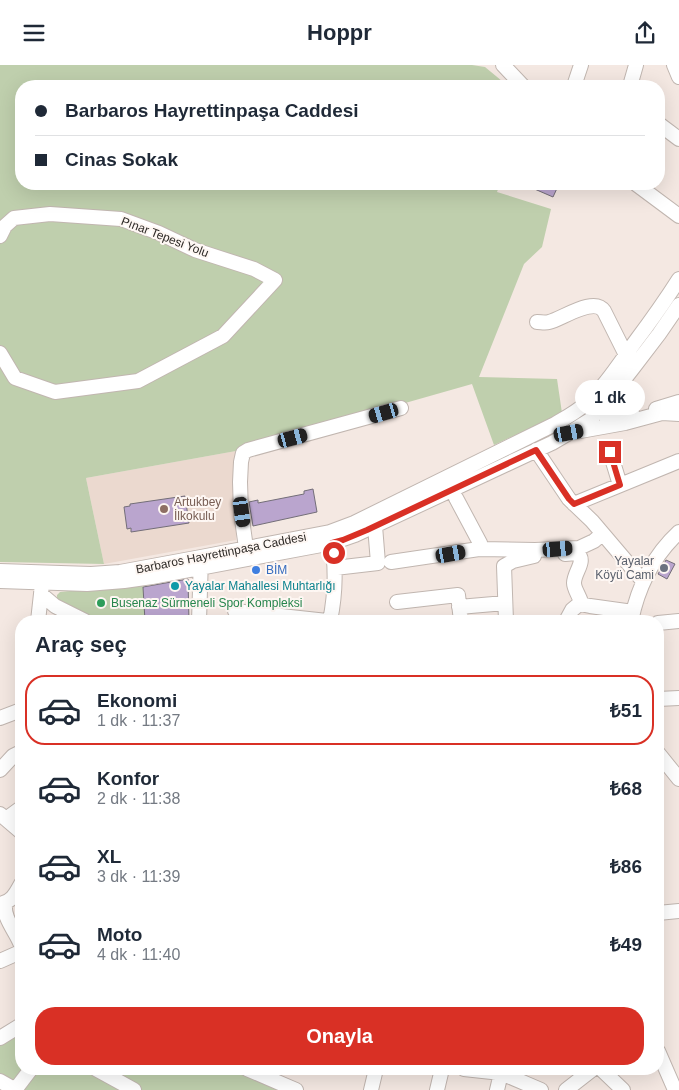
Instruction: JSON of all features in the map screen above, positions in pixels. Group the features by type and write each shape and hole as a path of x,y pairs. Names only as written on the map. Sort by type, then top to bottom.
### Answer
{"street":[{"path":"576,80 581,65"},
{"path":"632,80 636,65"},
{"path":"674,65 679,77"},
{"path":"511,68 519,80"},
{"path":"665,128 679,139"},
{"path":"644,190 679,216"},
{"name":"Pınar Tepesi Yolu","path":"0,236 5,226 14,218 50,214 121,219 159,233 195,250 254,269 275,280 223,336 138,381 55,392 15,378 0,353"},
{"name":"Barbaros Hayrettinpaşa Caddesi","path":"0,571 91,574 120,572 201,562 331,537 354,523 569,416 583,406 604,385 679,279"},
{"name":"Barbaros Hayrettinpaşa Caddesi","path":"0,581 41,588 103,583 152,577 246,548 331,537 343,540 536,450 590,420 660,334 679,305"},
{"path":"537,322 548,322 590,306 599,306 604,311 626,355"},
{"path":"598,410 605,415 614,415 657,409 679,402"},
{"path":"246,548 240,482 240,462 243,453 248,450 401,408"},
{"path":"569,433 625,423 662,413 679,414"},
{"path":"536,450 569,499 592,521 643,581"},
{"path":"610,452 620,485"},
{"path":"574,504 679,461"},
{"path":"456,498 482,549"},
{"path":"335,567 378,563 375,526"},
{"path":"633,615 639,591 654,561 663,548 679,532"},
{"path":"391,562 482,549 535,550 579,547 594,541 602,534"},
{"path":"331,537 335,567 334,598 331,615"},
{"path":"506,615 504,566 527,557 577,553 580,555 581,560 574,583 580,598 580,604"},
{"path":"199,615 201,562"},
{"path":"39,615 41,588"},
{"path":"41,588 55,606 72,615"},
{"path":"397,602 458,595 460,615"},
{"path":"459,607 505,603"},
{"path":"569,615 572,610 580,604 624,615"},
{"path":"235,611 271,615"},
{"path":"664,622 679,621"},
{"path":"664,699 679,698"},
{"path":"0,718 15,712"},
{"path":"0,770 15,755"},
{"path":"664,760 679,779"},
{"path":"15,811 3,816 15,827"},
{"path":"15,894 10,901 2,904 6,917 15,934"},
{"path":"664,912 679,911"},
{"path":"0,961 15,954"},
{"path":"0,1039 15,1029"},
{"path":"664,1066 673,1089"},
{"path":"0,1081 16,1090 27,1075"},
{"path":"107,1075 134,1090"},
{"path":"261,1075 296,1090"},
{"path":"370,1090 374,1075"},
{"path":"437,1090 441,1075"},
{"path":"497,1090 501,1075"},
{"path":"510,1075 541,1090"},
{"path":"566,1090 585,1075"},
{"path":"608,1075 623,1090"}],"shaded area":[{"name":"Artukbey İlkokulu","path":"236,451 236,540 104,564 86,478"}],"green space":[{"path":"0,65 472,65 485,67 501,80 15,80 15,190 498,190 497,192 551,209 542,247 524,264 479,377 557,379 562,413 494,445 472,384 236,451 86,478 104,564 0,562"},
{"name":"Busenaz Sürmeneli Spor Kompleksi","path":"143,583 145,615 84,615 57,601 57,595 60,592"},
{"path":"15,1035 15,1075 254,1075 288,1090 0,1090 0,1044"}],"building":[{"path":"537,190 556,190 553,197"},
{"path":"313,489 317,512 253,526 249,502 258,500 258,503 304,494 304,491"},
{"path":"185,496 189,523 131,532 131,528 127,529 124,507 130,506 130,504"},
{"name":"Yayalar Köyü Cami","path":"666,560 675,564 667,579 658,574"},
{"path":"188,579 189,615 145,615 143,587"}],"place":[{"name":"Artukbey İlkokulu","path":"164,509"},
{"name":"Yayalar Köyü Cami","path":"664,568"},
{"name":"BİM","path":"256,570"},
{"name":"Yayalar Mahallesi Muhtarlığı","path":"175,586"},
{"name":"Busenaz Sürmeneli Spor Kompleksi","path":"101,603"}],"route":[{"path":"334,553 332,543 367,530 536,450 574,504 620,485 610,452"}]}
